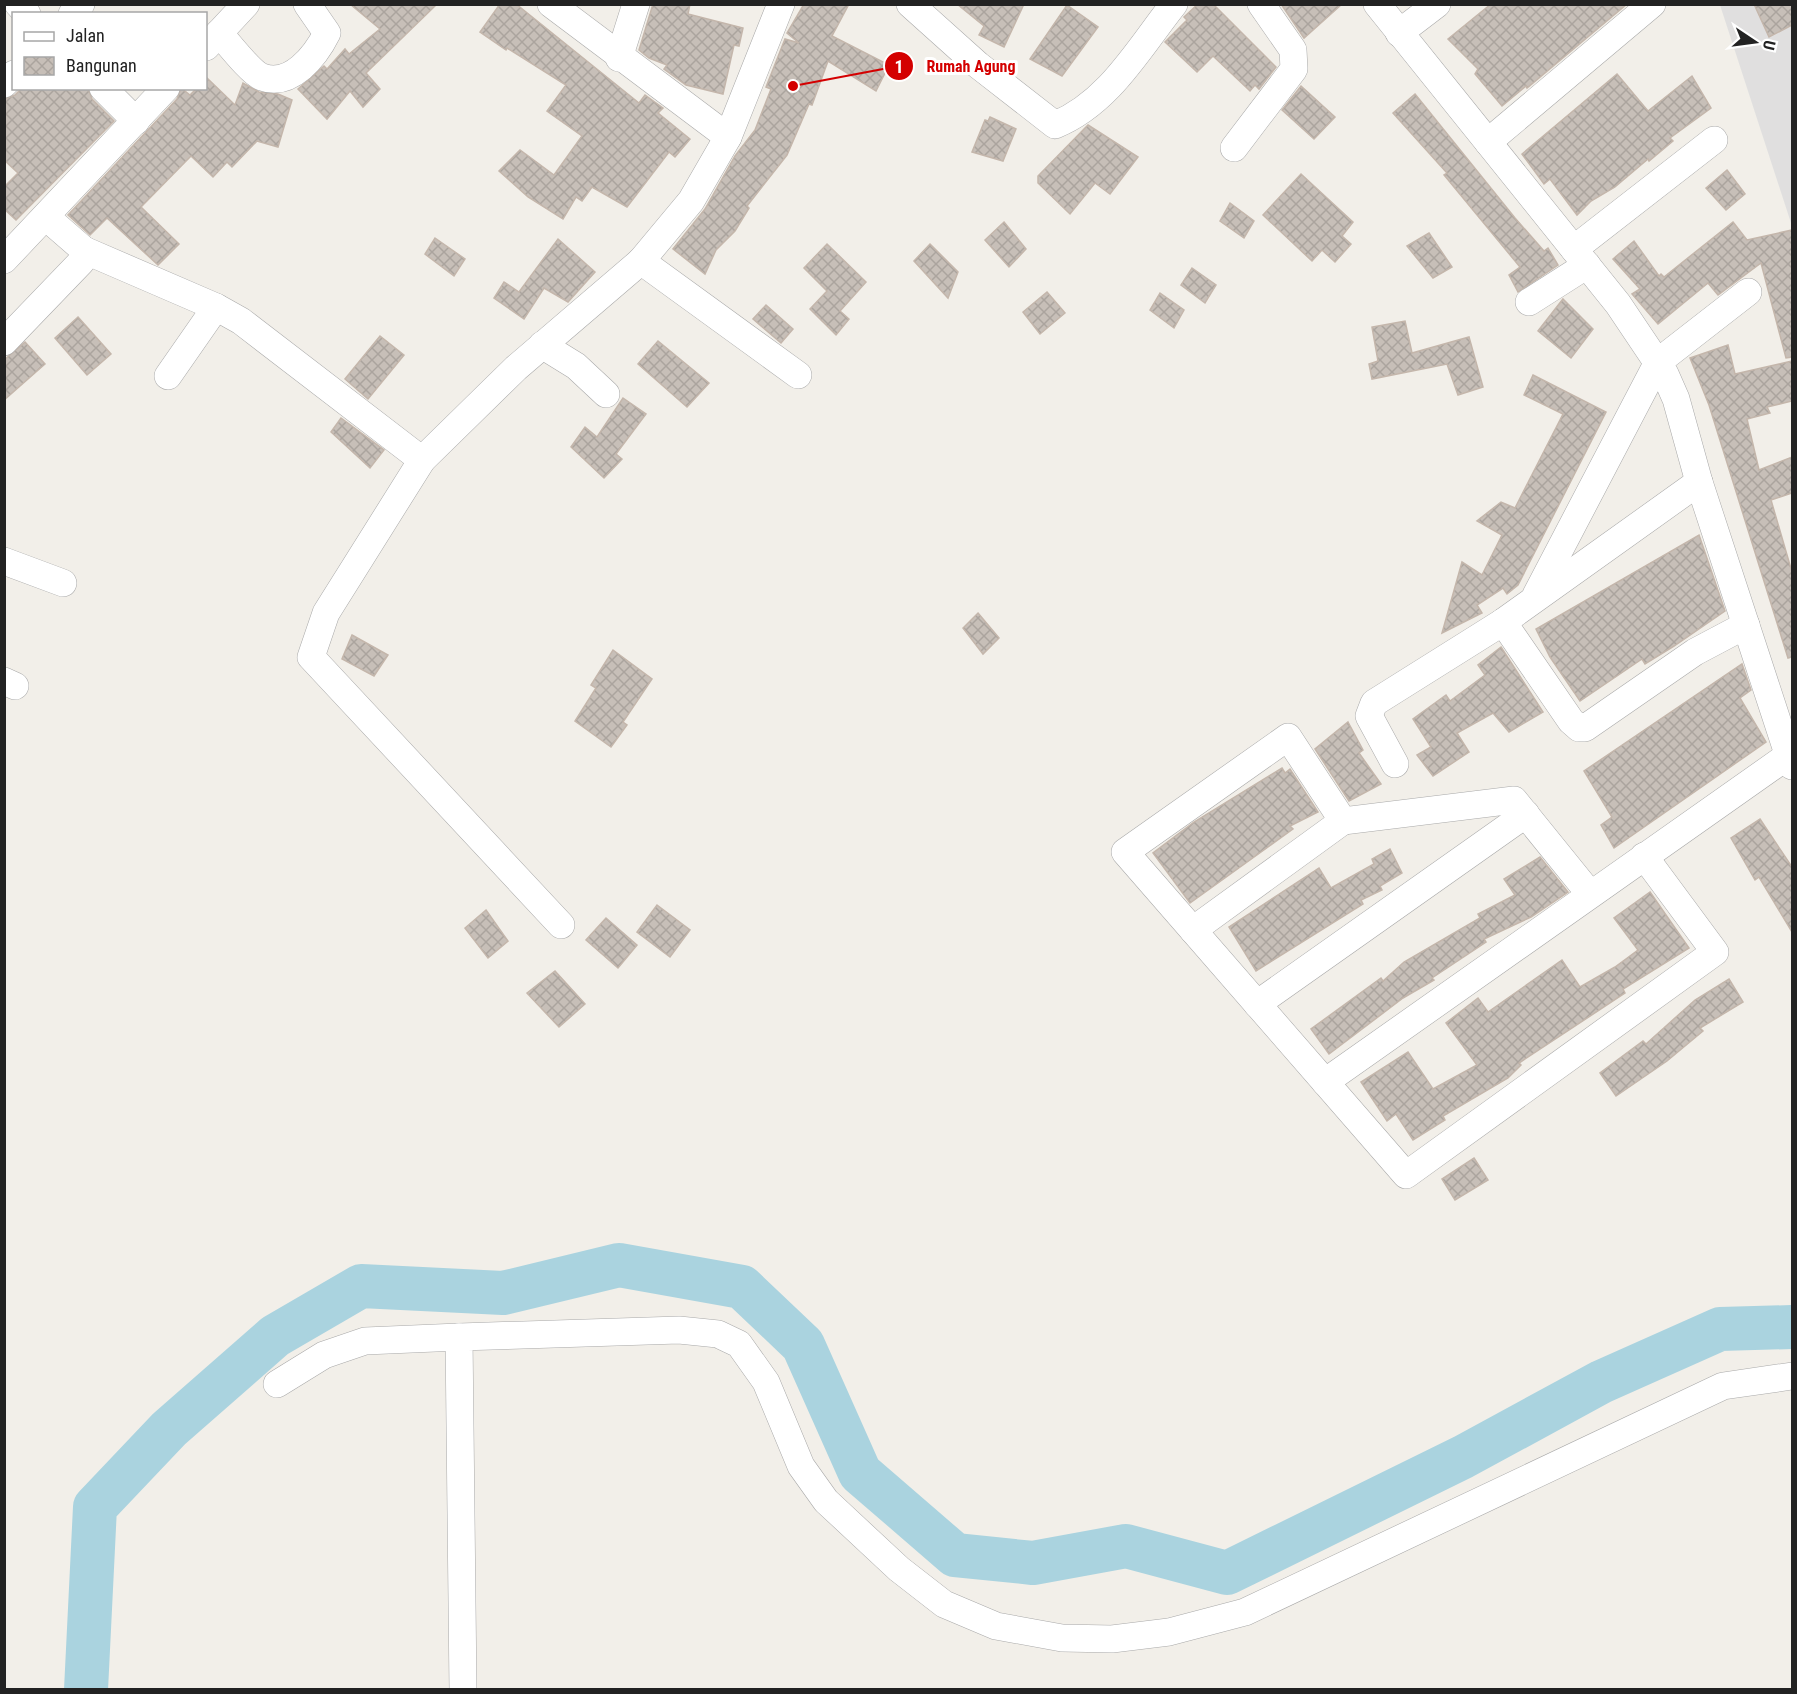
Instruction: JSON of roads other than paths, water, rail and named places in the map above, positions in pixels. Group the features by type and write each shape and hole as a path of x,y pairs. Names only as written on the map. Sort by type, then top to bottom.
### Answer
{"street":[{"path":"246,4 212,40 260,77 278,79 299,69 320,47 327,33 307,4"},
{"path":"551,4 619,58 728,137"},
{"path":"619,58 636,4"},
{"path":"561,925 311,657 326,614 422,460 542,345 641,261 691,201 728,137 781,4"},
{"path":"910,4 978,64 1055,124 1074,117 1090,106 1120,75 1174,4"},
{"path":"1234,147 1294,69 1293,50 1261,4"},
{"path":"1325,1082 1644,856 1791,761 1699,483 1676,399 1658,362 1581,257 1488,142 1391,15 1437,4"},
{"path":"1488,142 1652,4"},
{"path":"105,90 136,121"},
{"path":"4,260 164,90"},
{"path":"1529,302 1714,140"},
{"path":"46,217 84,250 216,307 265,338 422,460"},
{"path":"4,342 81,262 84,250"},
{"path":"641,261 798,375"},
{"path":"1533,602 1658,362 1748,292"},
{"path":"168,376 216,307"},
{"path":"542,345 576,366 606,394"},
{"path":"1395,764 1371,719 1369,712 1374,704 1533,602 1699,483"},
{"path":"4,561 63,583"},
{"path":"1503,622 1570,721 1579,728 1585,728 1695,652 1746,625"},
{"path":"1343,821 1288,737 1125,852 1406,1175 1715,952 1644,856"},
{"path":"1193,930 1343,821 1514,800 1590,894"},
{"path":"1257,1004 1526,814"},
{"path":"277,1384 324,1355 365,1341 679,1330 718,1334 740,1344 766,1382 801,1466 826,1501 899,1569 944,1604 996,1626 1062,1638 1112,1639 1169,1632 1245,1612 1723,1386 1792,1377"},
{"path":"459,1337 464,1689"}],"waterway":[{"path":"86,1690 95,1507 169,1429 275,1336 361,1286 503,1293 619,1265 742,1287 803,1345 860,1473 955,1555 1033,1563 1126,1546 1227,1573 1463,1457 1601,1382 1720,1329 1792,1327"}],"place":[{"name":"Rumah Agung","path":"793,86"}]}
